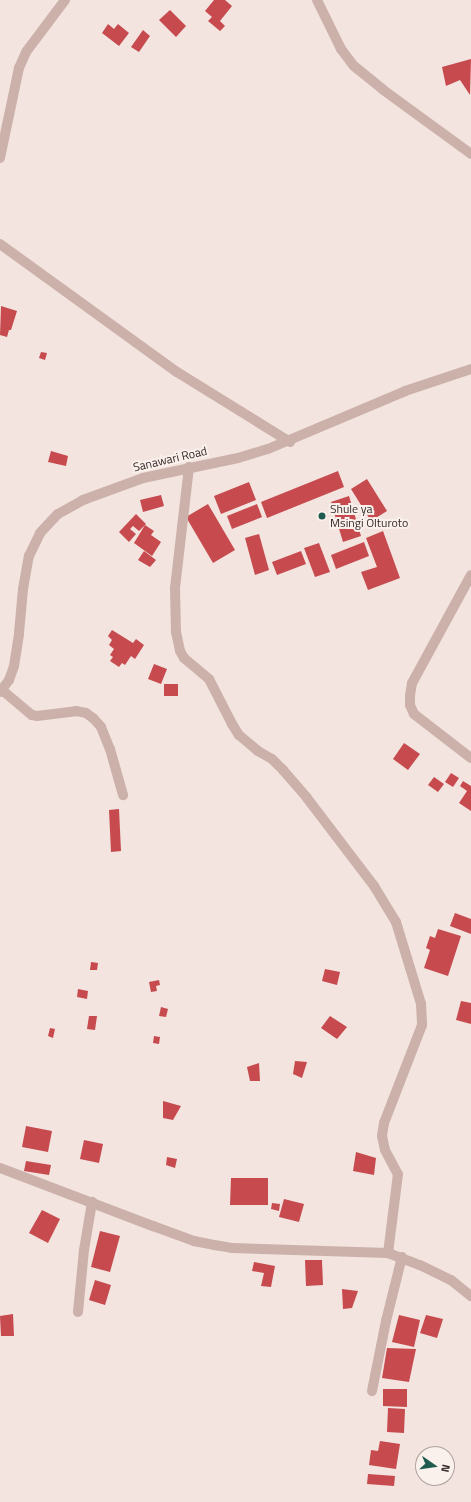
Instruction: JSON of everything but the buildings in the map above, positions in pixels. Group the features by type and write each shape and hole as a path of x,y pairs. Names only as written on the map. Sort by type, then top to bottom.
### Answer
{"street":[{"path":"0,158 19,68 26,52 65,0"},
{"path":"317,0 341,49 354,66 382,89 471,154"},
{"path":"0,244 177,372 290,442"},
{"name":"Sanawari Road","path":"1,691 9,680 17,652 23,588 29,556 37,538 58,514 83,500 143,478 252,454 290,442 362,408 430,381 471,368"},
{"path":"189,467 175,588 176,632 180,651 184,658 210,679 232,724 239,734 258,751 272,758 283,770 307,798 374,886 396,922 421,1004 422,1025 384,1123 382,1136 385,1150 398,1174 388,1253"},
{"path":"471,575 412,683 410,696 410,705 414,714 471,758"},
{"path":"1,691 32,715 37,716 76,711 86,712 101,728 110,749 123,795"},
{"path":"0,1168 194,1241 232,1248 388,1253 402,1257 451,1280 471,1296"},
{"path":"78,1312 84,1250 92,1202"},
{"path":"372,1391 386,1321 402,1257"}],"place":[{"name":"Shule ya Msingi Olturoto","path":"322,516"}]}
